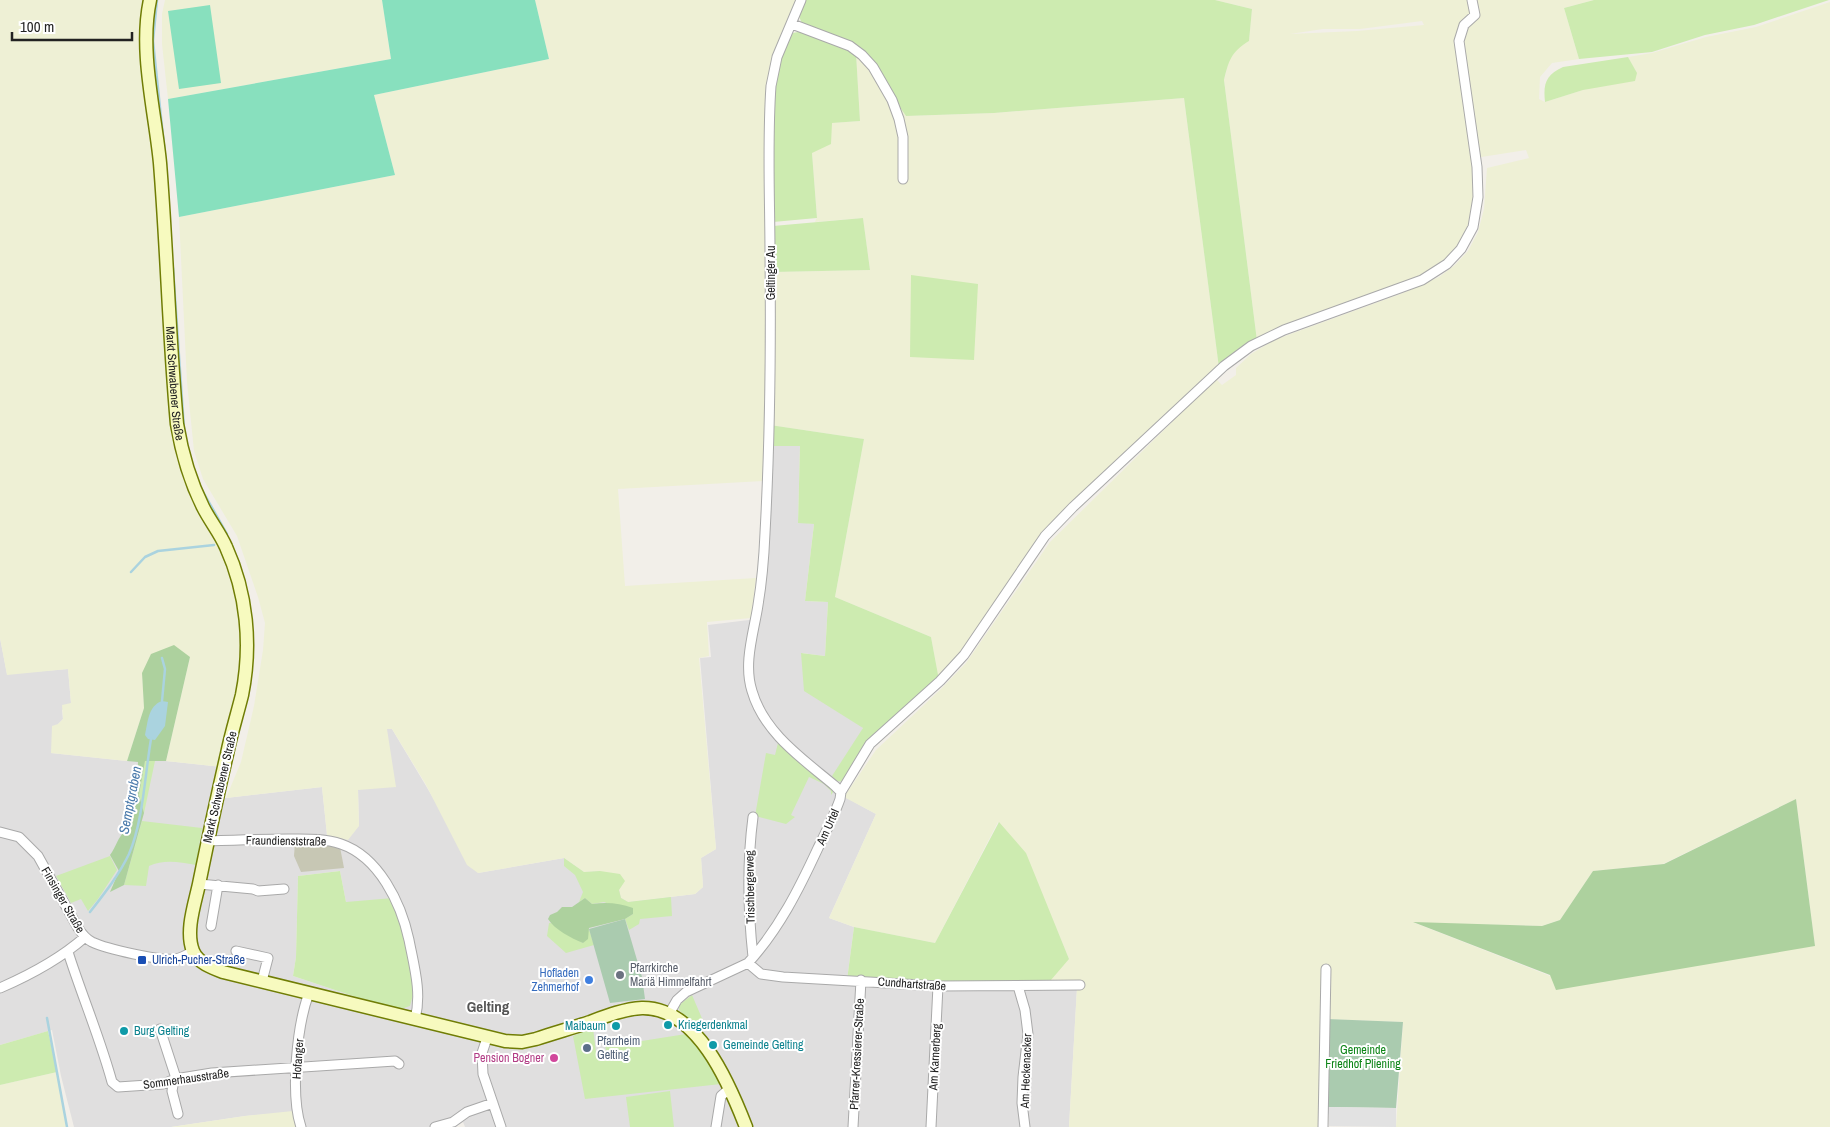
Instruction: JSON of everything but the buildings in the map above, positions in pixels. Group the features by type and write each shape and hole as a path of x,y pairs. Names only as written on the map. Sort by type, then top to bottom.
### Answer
{"main road":[{"name":"Markt Schwabener Straße","path":"150,0 147,50 160,161 177,424 181,449 190,479 236,570 247,634 247,658 242,695 207,841 199,884 191,932 193,951"},
{"path":"193,951 197,958 210,967 223,972 487,1038 513,1042 536,1039 616,1013 635,1009 656,1009 669,1014 686,1025 701,1041 729,1089 746,1127"}],"street":[{"name":"Geltinger Au","path":"764,552 771,308 771,86 777,57 801,0"},
{"path":"841,792 870,744 940,681 964,655 1044,536 1224,366 1251,346 1284,330 1422,280 1447,264 1462,249 1473,227 1478,197 1477,167 1459,41 1464,25 1475,15 1472,0"},
{"path":"792,24 850,46 873,67 892,100 899,119 903,137 903,179"},
{"name":"Am Urtel","path":"669,1014 677,1000 686,992 750,960 775,930 796,894 837,808 841,792 779,737 760,712 752,692 749,661 764,552"},
{"name":"Trischbergerweg","path":"750,960 749,856 753,817"},
{"name":"Finsinger Straße","path":"0,832 19,837 38,856 85,937 100,945 150,957 174,959 193,951"},
{"name":"Fraundienststraße","path":"207,841 247,839 328,841 353,849 368,860 397,902 407,932 418,996 415,1019"},
{"path":"199,884 253,889 258,892 284,889"},
{"path":"211,926 218,885"},
{"path":"0,988 68,952 85,937"},
{"path":"236,951 268,958 262,981"},
{"name":"Sommerhausstraße","path":"68,952 84,1000 90,1011 112,1082 118,1087 163,1084 175,1079 212,1074 297,1067 395,1062 399,1064"},
{"name":"Cundhartstraße","path":"750,960 761,974 783,977 861,980 938,986 1080,985"},
{"path":"1323,1127 1326,968"},
{"name":"Pfarrer-Kressierer-Straße","path":"853,1127 861,980"},
{"name":"Am Karnerberg","path":"932,1127 938,986"},
{"name":"Am Heckenacker","path":"1018,986 1025,1010 1028,1034 1022,1103 1025,1127"},
{"name":"Hofanger","path":"301,1127 295,1101 297,1067 300,1032 309,992"},
{"path":"160,1029 175,1074 172,1091 178,1114"},
{"path":"487,1038 482,1053 482,1063 502,1127"},
{"path":"716,1127 721,1096 729,1089"},
{"path":"436,1127 453,1122 467,1112 493,1103"}],"shaded area":[{"path":"0,0 145,0 170,412 235,589 242,640 238,695 222,767 166,761 190,657 142,673 144,708 127,761 51,753 52,726 58,724 63,719 62,705 71,703 68,669 7,675 0,638"},
{"path":"165,0 382,0 391,59 168,99 162,44 162,14"},
{"path":"535,0 798,0 775,52 763,481 618,489 625,586 756,578 751,618 707,622 709,656 699,658 716,849 701,858 703,887 695,894 628,902 621,898 619,890 600,871 584,872 564,858 478,873 467,865 425,783 392,729 387,729 396,787 358,790 359,826 348,840 327,835 322,787 226,798 241,762 254,706 263,650 265,623 237,536 203,479 194,451 187,382 179,217 395,175 374,95 549,59"},
{"path":"1215,0 1594,0 1564,8 1579,59 1552,63 1540,77 1539,99 1545,102 1636,73 1628,57 1652,53 1706,37 1756,27 1830,2 1830,1127 1396,1127 1403,1022 1323,1019 1320,1127 1069,1127 1077,988 1018,984 1069,959 1057,930 998,822 935,943 854,927 829,918 876,814 844,797 876,750 966,663 1050,542 1216,379 1222,385 1236,375 1236,368 1251,354 1274,340 1403,293 1439,277 1455,265 1468,251 1478,232 1484,209 1487,168 1529,158 1526,150 1475,158 1472,227 1460,249 1422,279 1257,341 1224,80 1229,60 1237,48 1249,41 1252,9","holes":["1422,21 1424,25 1290,34 1323,29 1360,29","1796,799 1815,946 1550,976 1415,923 1542,926 1560,920 1593,871 1663,864"]},
{"path":"861,51 906,116 994,113 1184,98 1219,368 1072,506 981,628 939,680 931,637 835,597 864,439 770,425 773,272 870,270 863,218 815,222 817,217 812,153 831,123 860,121 856,53"},
{"path":"772,446 800,446 798,522 814,524 805,601 828,602 825,656 802,653 863,728 844,782 845,797 876,814 829,918 854,927 847,980 932,989 1077,988 1069,1127 465,1127 463,1122 456,1127 296,1127 294,1112 245,1116 171,1127 74,1127 52,1030 0,1045 0,638 7,674 68,669 71,703 62,710 63,719 58,724 51,753 127,761 166,761 222,767 215,797 226,798 322,787 327,835 359,826 358,790 387,729 392,729 478,873 564,858 584,872 600,871 625,881 628,902 695,894 703,887 701,858 716,849 700,658 711,657 708,625 757,619","holes":["340,871 346,902 401,1009 356,997 293,976 296,957 298,876"]},
{"path":"295,842 323,842 340,847 344,868 301,872 294,856"},
{"path":"606,1023 606,1025 612,1024 613,1039 595,1041 594,1027"},
{"path":"57,1072 66,1127 0,1127 0,1085"},
{"path":"1325,1107 1396,1108 1396,1127 1329,1126 1329,1115"},
{"path":"293,1111 296,1127 171,1127 245,1116"}],"green space":[{"path":"382,0 535,0 549,59 374,95 395,175 179,217 168,99 391,59"},
{"path":"803,0 1215,0 1252,9 1249,41 1234,53 1227,67 1224,80 1257,341 1219,368 1184,98 994,113 906,116 861,51 802,24 799,16"},
{"path":"1594,0 1829,0 1754,25 1705,35 1652,52 1579,59 1564,8"},
{"path":"210,5 221,83 179,89 168,11"},
{"path":"803,31 850,48 856,53 860,121 832,123 831,144 812,153 817,218 773,222 774,77 787,43 793,33"},
{"path":"1628,57 1637,73 1635,81 1583,90 1545,102 1545,85 1549,77 1557,70 1563,67"},
{"path":"863,218 870,270 773,272 773,226"},
{"path":"911,275 978,284 974,360 910,357"},
{"path":"770,425 864,439 835,597 931,637 939,680 866,744 844,782 837,781 832,776 863,728 804,691 801,653 825,656 828,602 805,601 814,524 798,523 800,446 772,446"},
{"path":"174,645 190,657 166,761 145,761 139,795 144,813 124,885 110,892 119,871 110,855 125,831 125,818 137,787 138,762 127,761 144,708 142,673 151,654"},
{"path":"778,743 828,783 834,791 831,795 831,791 824,784 809,777 791,815 795,817 786,824 755,816 766,753 775,755"},
{"path":"145,760 155,761 144,813 139,795"},
{"path":"1796,799 1815,946 1556,990 1550,975 1413,922 1542,926 1560,920 1593,871 1664,864"},
{"path":"142,821 202,828 196,865 160,862 149,866 146,886 124,885"},
{"path":"999,822 1026,853 1069,959 1051,980 967,986 927,984 870,977 847,980 854,927 935,943"},
{"path":"110,856 117,870 98,899 88,911 81,899 71,903 56,876"},
{"path":"564,858 584,872 600,871 620,874 625,881 619,890 621,898 628,902 671,897 672,916 640,919 639,924 629,930 625,919 633,914 604,902 592,904 585,898 579,902 583,892 575,875 564,866"},
{"path":"340,871 346,902 393,898 408,952 414,991 410,1006 401,1009 356,997 293,976 296,957 298,876"},
{"path":"585,898 592,904 613,903 633,908 633,914 625,919 589,928 588,939 583,943 559,930 548,919 550,915 562,907 572,907"},
{"path":"625,919 642,977 645,999 610,1003 589,929"},
{"path":"549,923 583,943 589,929 594,945 566,953 547,936"},
{"path":"692,995 707,1030 701,1031 679,1010 679,1005"},
{"name":"Gemeinde Friedhof Pliening","path":"1327,1019 1403,1022 1396,1108 1325,1107"},
{"path":"593,1028 596,1052 606,1050 604,1041 624,1039 625,1046 629,1045 629,1043 686,1034 699,1048 721,1084 585,1099 573,1036"},
{"path":"48,1031 57,1072 0,1085 0,1045"},
{"path":"670,1091 674,1127 630,1127 626,1097"}],"water":[{"path":"162,701 168,702 165,726 155,740 148,739 145,735 149,715 157,703"}],"waterway":[{"path":"157,0 153,41 166,165"},
{"path":"173,268 184,429"},
{"path":"202,490 227,534"},
{"path":"131,572 145,557 158,551 214,545"},
{"name":"Semptgraben","path":"162,658 165,669 162,701"},
{"name":"Semptgraben","path":"90,912 121,869 134,841 141,813 151,739"},
{"name":"Semptgraben","path":"47,1018 67,1127"}],"place":[{"name":"Ulrich-Pucher-Straße","path":"142,960"},
{"name":"Pfarrkirche Mariä Himmelfahrt","path":"620,975"},
{"name":"Hofladen Zehmerhof","path":"589,980"},
{"name":"Kriegerdenkmal","path":"668,1025"},
{"name":"Maibaum","path":"616,1026"},
{"name":"Burg Gelting","path":"124,1031"},
{"name":"Gemeinde Gelting","path":"713,1045"},
{"name":"Pfarrheim Gelting","path":"587,1048"},
{"name":"Pension Bogner","path":"554,1058"}],"district":[{"name":"Gelting","path":"488,1007"}]}
